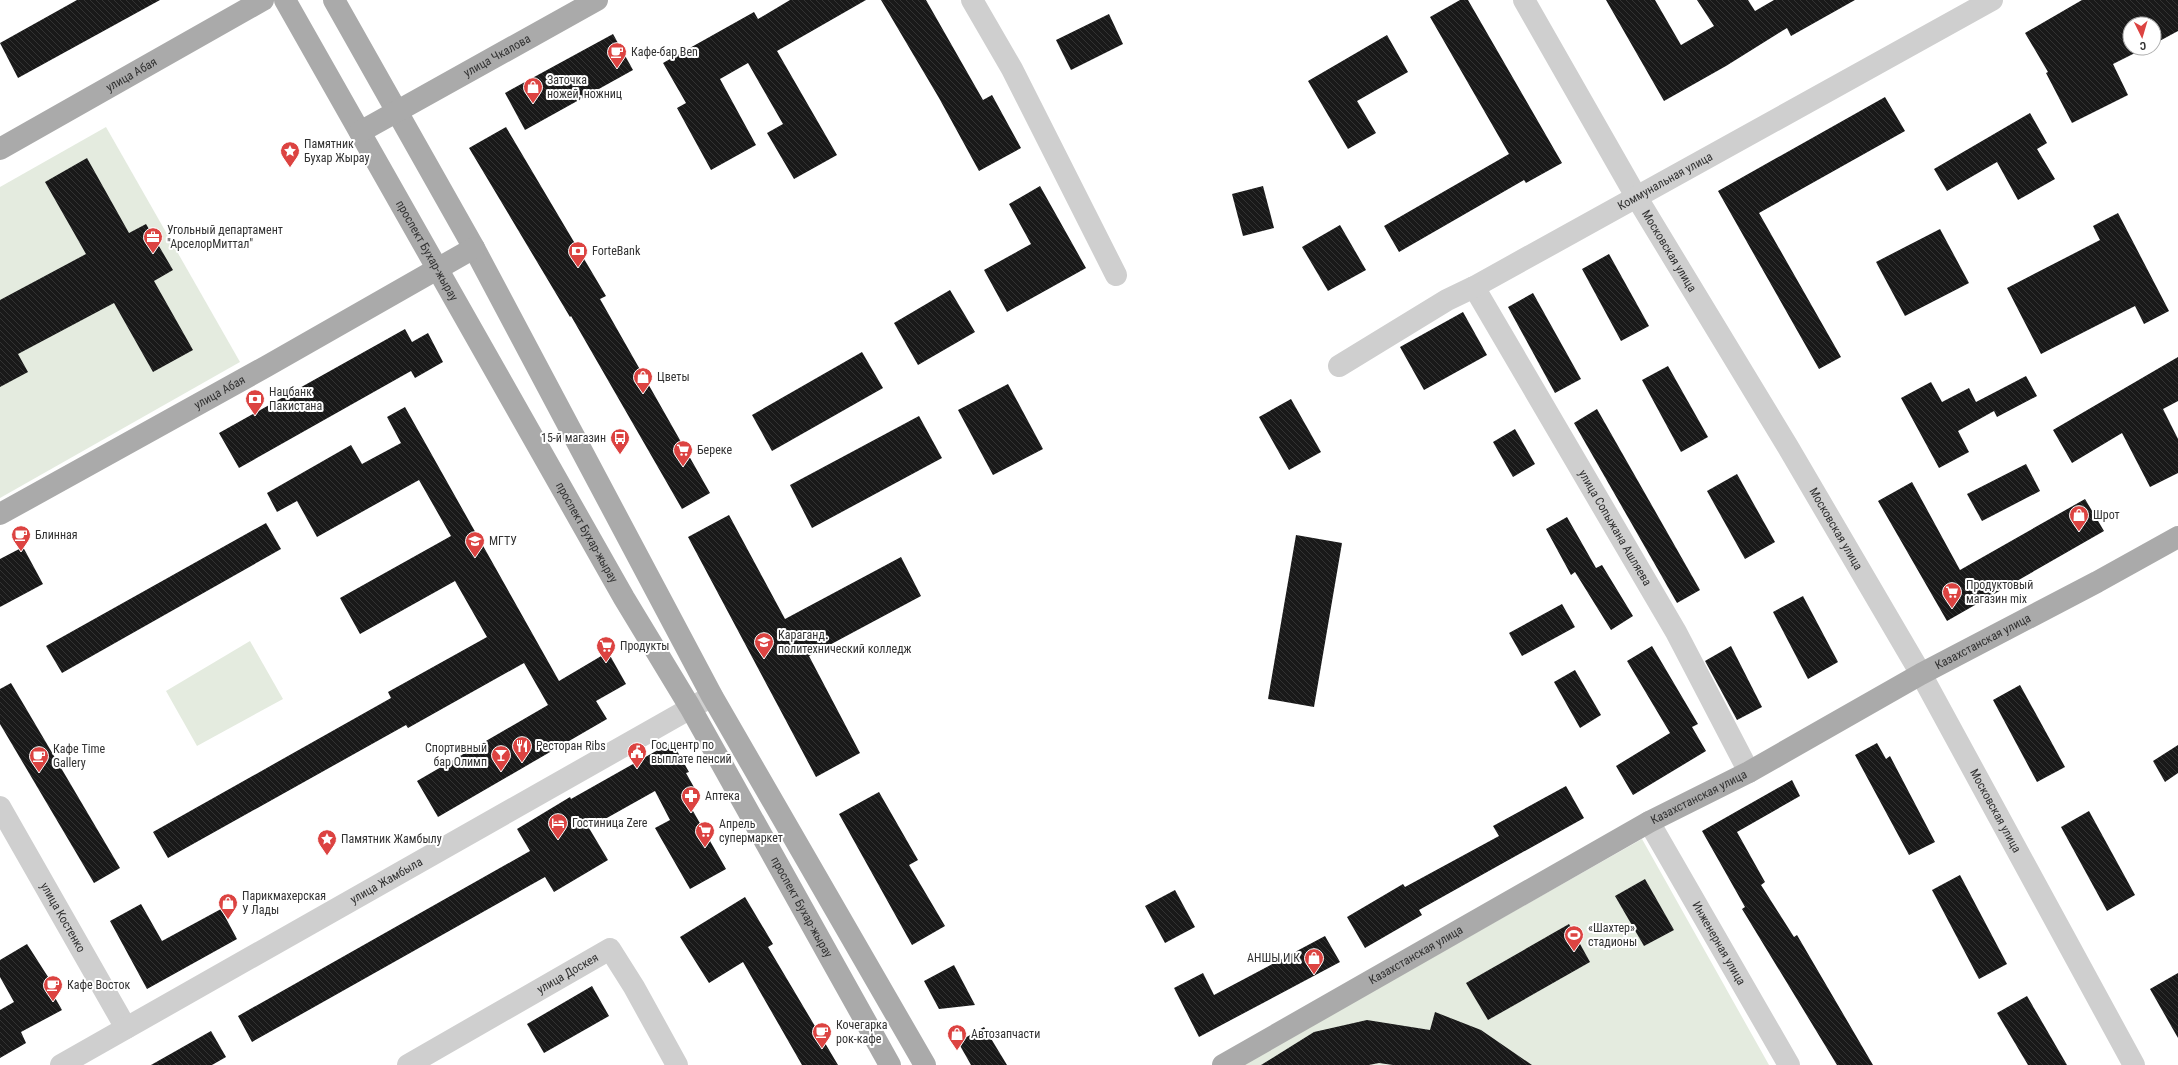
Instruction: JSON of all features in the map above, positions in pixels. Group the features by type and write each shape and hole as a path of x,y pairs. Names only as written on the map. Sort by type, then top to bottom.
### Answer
{"main road":[{"name":"улица Абая","path":"0,149 263,0"},
{"name":"проспект Бухар-жырау","path":"285,0 624,598 690,707 890,1065"},
{"path":"334,0 474,248 712,696 925,1065"},
{"name":"улица Чкалова","path":"360,132 597,0"},
{"name":"улица Абая","path":"0,514 474,248"},
{"name":"Казахстанская улица","path":"1223,1065 1649,822 1749,772 1922,674 2097,582 2178,537"}],"street":[{"path":"972,0 1012,69 1116,275"},
{"name":"Московская улица","path":"1524,0 1637,198 1788,447 1922,674 2134,1065"},
{"name":"Коммунальная улица","path":"1340,366 1447,300 1474,287 1637,198 1992,0"},
{"name":"улица Сопыжана Ашляева","path":"1474,287 1676,632 1749,772"},
{"name":"улица Жамбыла","path":"61,1065 690,707 712,696"},
{"name":"улица Костенко","path":"0,807 126,1028"},
{"name":"Инженерная улица","path":"1649,822 1790,1065"},
{"name":"улица Доскея","path":"408,1065 610,949 634,987 677,1065"}],"shaded area":[{"path":"106,127 240,362 0,498 0,187"},
{"path":"250,641 283,699 197,746 166,691"},
{"name":"«Шахтер» стадионы","path":"1642,839 1769,1065 1242,1065"}],"building":[{"path":"77,0 160,0 18,78 0,43"},
{"path":"790,0 866,0 777,51 837,155 794,179 767,133 783,124 748,63 720,79 756,145 711,170 677,108 686,103 663,63 754,12 758,19"},
{"path":"881,0 926,0 983,100 992,95 1021,148 979,171 939,98"},
{"path":"1460,0 1468,0 1562,163 1526,183 1524,180 1399,252 1384,226 1509,154 1430,17"},
{"path":"1606,0 1655,0 1681,45 1714,26 1697,0 1748,0 1755,11 1774,0 1855,0 1791,36 1787,28 1726,66 1664,101"},
{"path":"2082,0 2178,0 2178,31 2162,40 2162,16 2122,16 2122,56 2129,56 2113,64 2128,95 2072,123 2046,73 2048,72 2025,33"},
{"path":"1109,14 1123,44 1071,70 1056,40"},
{"path":"613,34 633,70 525,130 505,93"},
{"path":"1387,35 1408,72 1357,101 1376,133 1348,149 1308,81"},
{"path":"1885,97 1905,131 1759,213 1841,357 1819,369 1718,191"},
{"path":"2030,113 2047,143 2037,149 2055,179 2018,200 1997,162 1947,191 1934,169"},
{"path":"506,127 606,296 600,299 710,493 682,509 571,316 570,317 469,148"},
{"path":"87,158 129,233 146,224 173,270 154,281 193,350 153,372 114,303 18,354 28,372 0,387 0,300 86,254 45,182"},
{"path":"1040,186 1086,268 1007,312 984,270 1031,244 1009,204"},
{"path":"1263,186 1274,228 1243,236 1232,194"},
{"path":"2118,213 2169,311 2144,324 2135,306 2041,354 2007,288 2100,240 2093,226"},
{"path":"1340,225 1366,270 1328,291 1302,247"},
{"path":"1940,229 1969,283 1905,316 1876,262"},
{"path":"1609,254 1649,326 1621,341 1582,269"},
{"path":"950,290 975,332 918,365 894,323"},
{"path":"1533,293 1581,379 1555,393 1508,307"},
{"path":"1463,312 1487,355 1424,390 1400,347"},
{"path":"405,329 412,342 428,333 443,362 415,378 411,371 239,468 219,433"},
{"path":"862,352 883,388 772,451 752,415"},
{"path":"2178,357 2178,401 2163,409 2178,439 2178,473 2150,487 2122,433 2072,463 2053,430"},
{"path":"1668,366 1708,437 1681,452 1642,380"},
{"path":"2026,376 2037,396 1997,417 1994,411 1958,431 1969,452 1939,468 1901,398 1931,382 1942,402 1969,388 1976,402"},
{"path":"1008,384 1043,449 993,475 958,410"},
{"path":"1291,399 1321,452 1289,470 1259,417"},
{"path":"405,407 559,681 608,652 626,684 596,701 607,719 438,817 417,781 548,705 524,663 408,728 406,725 168,858 153,832 391,698 388,692 487,637 455,581 360,634 340,598 451,536 419,480 317,537 297,501 277,512 267,493 351,445 362,464 401,443 387,417"},
{"path":"1597,409 1700,590 1677,603 1574,423"},
{"path":"919,416 942,458 812,528 790,485"},
{"path":"1515,429 1535,464 1513,477 1493,442"},
{"path":"2026,464 2040,491 1982,521 1967,494"},
{"path":"1737,474 1775,542 1745,559 1707,491"},
{"path":"1912,482 1960,570 2085,499 2104,531 1947,621 1878,501"},
{"path":"729,515 785,619 901,557 921,596 809,656 860,753 816,777 688,537"},
{"path":"1567,517 1596,568 1602,565 1633,616 1611,630 1575,572 1571,575 1546,529"},
{"path":"266,523 281,549 62,673 46,646"},
{"path":"1296,535 1342,543 1314,707 1268,699"},
{"path":"23,547 43,584 0,607 0,559"},
{"path":"1803,596 1838,662 1808,679 1773,612"},
{"path":"1562,604 1575,627 1522,656 1509,633"},
{"path":"1652,646 1698,724 1692,727 1706,751 1633,795 1616,766 1670,733 1627,661"},
{"path":"1731,646 1762,707 1737,720 1705,661"},
{"path":"1575,670 1601,715 1580,728 1554,682"},
{"path":"11,683 120,868 94,883 0,724 0,689"},
{"path":"2020,685 2065,767 2037,782 1993,700"},
{"path":"672,742 689,772 686,773 700,798 689,804 726,869 690,889 655,828 670,820 655,791 589,828 608,860 554,892 545,877 252,1042 238,1016 530,851 517,829 570,797 571,799"},
{"path":"1877,743 1886,759 1890,756 1935,842 1909,855 1855,755"},
{"path":"2178,745 2178,773 2165,782 2153,761"},
{"path":"1792,780 1800,796 1737,832 1765,882 1761,885 1794,937 1797,935 1873,1065 1837,1065 1742,909 1745,907 1702,831"},
{"path":"1566,786 1584,818 1419,910 1422,915 1365,948 1347,917 1403,884 1405,887 1499,836 1493,826"},
{"path":"879,792 918,860 909,865 945,926 912,945 839,814"},
{"path":"2089,811 2135,895 2107,911 2061,827"},
{"path":"1960,875 2007,964 1979,979 1932,890"},
{"path":"1645,879 1674,930 1644,946 1615,896"},
{"path":"1175,890 1195,927 1165,943 1145,906"},
{"path":"745,897 773,944 768,947 838,1065 802,1065 743,962 709,983 680,937"},
{"path":"141,904 162,941 221,909 237,939 147,989 110,921"},
{"path":"1569,924 1590,962 1488,1020 1466,983"},
{"path":"1325,936 1340,962 1199,1037 1174,988 1203,973 1214,995"},
{"path":"27,944 50,980 46,982 62,1010 21,1032 26,1043 0,1058 0,1010 14,1002 0,977 0,960"},
{"path":"954,965 975,1005 939,1009 924,981"},
{"path":"2178,973 2178,1038 2150,989"},
{"path":"592,986 609,1016 544,1053 527,1024"},
{"path":"2027,996 2067,1065 2028,1065 1997,1013"},
{"path":"1435,1012 1481,1030 1532,1065 1393,1065 1379,1063 1369,1065 1261,1065 1314,1032 1367,1020 1430,1030"},
{"path":"984,1027 1007,1065 971,1065 958,1042"},
{"path":"211,1031 226,1057 212,1065 151,1065"}],"place":[{"name":"Кафе-бар Ben","path":"617,69"},
{"name":"Заточка ножей, ножниц","path":"533,104"},
{"name":"Памятник Бухар Жырау","path":"290,168"},
{"name":"Угольный департамент \"АрселорМиттал\"","path":"153,254"},
{"name":"ForteBank","path":"578,268"},
{"name":"Цветы","path":"643,394"},
{"name":"Нацбанк Пакистана","path":"255,416"},
{"name":"15-й магазин","path":"620,455"},
{"name":"Береке","path":"683,467"},
{"name":"Шрот","path":"2079,532"},
{"name":"Блинная","path":"21,552"},
{"name":"МГТУ","path":"475,558"},
{"name":"Продуктовый магазин mix","path":"1952,609"},
{"name":"Караганд. политехнический колледж","path":"764,659"},
{"name":"Продукты","path":"606,663"},
{"name":"Ресторан Ribs","path":"522,763"},
{"name":"Гос центр по выплате пенсий","path":"637,769"},
{"name":"Спортивный бар Олимп","path":"501,772"},
{"name":"Кафе Time Gallery","path":"39,773"},
{"name":"Аптека","path":"691,813"},
{"name":"Гостиница Zere","path":"558,840"},
{"name":"Апрель супермаркет","path":"705,848"},
{"name":"Памятник Жамбылу","path":"327,856"},
{"name":"Парикмахерская У Лады","path":"228,920"},
{"name":"«Шахтер» стадионы","path":"1574,952"},
{"name":"АНШЫ И К","path":"1314,975"},
{"name":"Кафе Восток","path":"53,1002"},
{"name":"Кочегарка рок-кафе","path":"822,1049"},
{"name":"Автозапчасти","path":"957,1051"}]}
